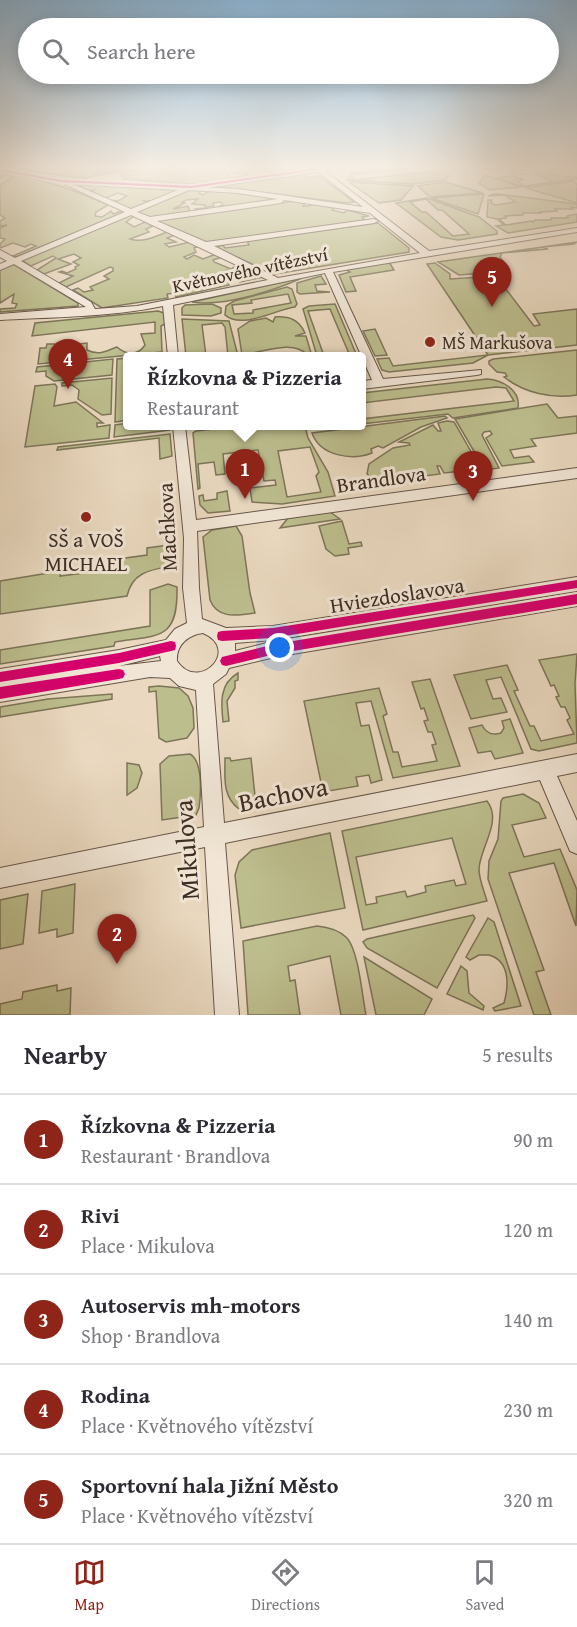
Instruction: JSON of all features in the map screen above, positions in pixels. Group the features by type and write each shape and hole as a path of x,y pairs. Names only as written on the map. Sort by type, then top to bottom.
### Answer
{"street":[{"path":"0,267 125,214"},
{"path":"136,214 276,280"},
{"path":"148,220 186,214"},
{"path":"377,214 428,254"},
{"path":"205,245 374,221"},
{"name":"Květnového vítězství","path":"0,317 89,314 136,309 327,270 577,230"},
{"path":"0,253 88,304 91,307 89,314"},
{"path":"327,270 364,352"},
{"path":"168,304 173,352"},
{"path":"366,356 379,384"},
{"path":"366,385 477,372"},
{"name":"Machkova","path":"179,430 190,526 191,588 195,627"},
{"name":"Brandlova","path":"190,526 577,473"},
{"name":"Hviezdoslavova","path":"195,627 213,628 222,636 248,636 577,584"},
{"name":"Hviezdoslavova","path":"204,681 217,673 226,661 275,649 577,599"},
{"path":"195,627 181,634 171,646 169,659 173,670 186,680 204,681"},
{"path":"222,636 228,648 226,661"},
{"path":"0,676 119,658 171,646"},
{"path":"0,693 150,669 173,670"},
{"name":"Mikulova","path":"204,681 226,1008"},
{"name":"Bachova","path":"0,878 577,763"},
{"path":"545,770 577,844"}],"green space":[{"path":"95,214 102,217 106,214 119,214 16,257 13,256 36,246 31,244 25,247 13,243 0,248 0,244 5,239 0,238 0,228 7,225 0,226 0,221 5,218 0,215"},
{"path":"142,214 174,214 149,218"},
{"path":"202,214 369,216 362,217 365,220 205,243 156,221"},
{"path":"411,214 429,214 453,236 469,234 447,214 472,214 497,231 497,234 458,240 441,237"},
{"path":"487,214 523,214 505,216 506,218 499,219 506,225 551,220 551,218 568,218 567,216 577,214 577,222 508,233 496,226 504,225 497,219 487,217"},
{"path":"130,215 133,217 126,222 134,227 145,222 153,226 146,229 149,232 130,239 143,240 167,232 175,235 167,238 176,242 165,244 169,247 190,242 199,246 194,248 196,252 184,257 187,259 194,255 203,259 216,254 222,257 213,260 214,262 231,269 238,264 245,267 236,272 227,270 216,275 217,277 213,280 217,283 231,275 236,277 242,273 250,276 258,273 263,277 240,282 235,279 228,280 229,285 176,297 174,293 167,294 168,298 102,308 73,290 78,288 84,292 93,290 90,287 109,279 104,276 113,271 113,268 110,267 66,287 59,283 73,276 59,272 67,273 76,269 75,267 79,265 73,262 81,258 74,254 58,259 71,264 44,274 37,270 56,258 53,256 31,266 22,260"},
{"path":"378,223 409,248 409,252 275,274 267,270 271,268 278,271 297,267 295,264 279,267 270,263 261,268 215,247 249,245 247,241"},
{"path":"577,242 574,244 543,247"},
{"path":"542,247 548,249 502,253 500,257 507,267 497,272 459,275 438,262"},
{"path":"389,262 394,270 350,277 356,291 346,292 339,275 350,272 345,269"},
{"path":"435,263 450,274 450,279 496,276 534,326 540,325 533,314 577,309 577,345 488,355 427,264"},
{"path":"13,264 78,303 78,306 0,312 0,309 15,308 17,304 12,303 14,294 0,303 0,269"},
{"path":"321,276 326,284 315,285 317,291 330,292 300,294 297,292 297,283"},
{"path":"302,278 263,293 233,300 192,302"},
{"path":"287,287 292,289 297,304 295,307 250,320 241,320 225,315 226,306 234,301","holes":["288,294 291,303 253,310 253,313 234,314 232,305 252,303 251,300"]},
{"path":"212,304 221,308 221,313 211,316 182,315 182,308 185,305"},
{"path":"335,304 355,352 348,352 330,309 308,311 323,352 316,352 303,309 309,306"},
{"path":"158,311 164,313 165,324 161,326 162,352 137,352 145,345 141,334 155,333 155,322 32,336 35,323"},
{"path":"275,317 285,317 297,322 305,333 295,336 306,336 311,352 285,347 242,352 238,329 250,321 266,318 273,322"},
{"path":"182,319 229,321 237,352 228,352 225,327 222,323 202,325 205,352 186,352"},
{"path":"375,329 387,355 375,356 363,331"},
{"path":"87,343 87,350 95,353 117,347 124,352 123,356 38,364 40,348 46,348 47,344 61,344 61,346"},
{"path":"577,350 577,395 558,396 529,391 512,383 504,377 507,376 505,373 497,372 489,364 489,361 493,359"},
{"path":"488,355 473,363 389,372 382,370 377,359 389,358 393,366"},
{"path":"123,358 123,421 115,422 117,359"},
{"path":"113,359 112,375 54,381 46,376 46,371 36,372 37,367"},
{"path":"112,378 111,414 102,415 78,399 79,390 72,385 62,386 62,383"},
{"path":"487,379 499,381 509,387 517,396 518,408 453,418 448,414 366,424 366,419 514,401 506,388 496,387 366,403 366,393"},
{"path":"55,384 57,387 54,406 76,402 103,423 97,423 97,427 110,425 109,438 25,447 35,386"},
{"path":"547,404 558,418 577,416 577,433 531,439 536,446 510,450 514,458 529,456 534,462 502,466 486,438 492,434 490,431 484,432 482,435 499,468 485,470 455,419"},
{"path":"445,416 447,418 421,427 383,448 378,446 371,449 372,453 355,456 329,452 316,441 312,433 366,430 366,426"},
{"path":"454,422 481,469 444,473 440,466 437,466 440,474 379,482 367,474 369,464 393,448 410,445 399,442 433,425 441,431 438,423"},
{"path":"123,424 123,430 170,430 114,437 115,425"},
{"path":"205,430 306,430 308,438 328,472 335,496 282,504 252,502 250,488 276,485 275,480 264,481 258,450 223,454 225,474 216,475 214,462 198,464 200,488 198,489 193,433","holes":["310,447 319,472 316,476 321,492 287,497 278,451"]},
{"path":"170,434 172,456 160,459 159,438 57,450 58,447"},
{"path":"227,491 230,511 208,513 200,505 199,496 203,495 204,501 217,499 217,493"},
{"path":"330,512 340,519 280,528 288,518"},
{"path":"342,521 349,544 361,542 362,546 348,548 349,554 335,556 326,549 319,526"},
{"path":"236,526 242,536 255,613 229,615 218,611 210,600 203,537 212,530"},
{"path":"169,545 173,552 170,566 148,571 137,577 129,588 127,596 0,614 0,581 61,571 60,576 91,572 92,566 110,564 111,560 147,555 147,548"},
{"path":"168,584 177,587 176,604 170,626 163,632 144,638 115,642 114,646 0,664 0,650 150,626 150,590"},
{"path":"577,654 575,684 577,743 539,751 531,749 501,677 486,680 493,699 501,698 507,712 471,719 454,675 507,665 518,690 514,691 530,726 534,726 541,741 574,734 567,720 570,718 565,707 561,707 554,685 551,686 539,660"},
{"path":"238,673 235,688 227,701 229,721 223,722 224,688"},
{"path":"430,679 460,766 393,778 371,701 356,703 361,726 369,725 382,780 371,783 369,775 356,777 358,786 323,792 304,701 379,688 387,714 383,716 393,752 398,752 402,767 437,761 432,745 436,744 432,732 428,732 424,721 428,720 424,708 421,709 412,682"},
{"path":"149,687 179,688 188,696 193,708 194,728 187,738 166,742 159,738 156,691 149,692"},
{"path":"112,694 112,699 0,717 0,707 48,699"},
{"path":"510,719 523,753 495,759 491,751 478,753 469,728 482,725 490,733 498,734 504,728 502,721"},
{"path":"190,754 199,770 199,808 196,815 162,820 160,764 169,756"},
{"path":"225,758 230,758 231,761 251,758 255,796 251,797 251,808 239,809 230,798 225,779"},
{"path":"127,763 139,765 142,773 137,788 127,795"},
{"path":"523,794 539,803 546,818 512,825 524,857 560,849 577,890 576,926 554,863 509,873 544,970 536,972 551,1015 534,1015 488,879 489,861 498,839 501,801 503,798"},
{"path":"487,801 493,817 492,826 479,869 487,901 363,930 342,831","holes":["452,838 466,884 456,886 454,880 425,886 426,892 407,897 405,891 376,897 377,903 366,905 356,857"]},
{"path":"330,833 345,908 241,928 235,875 239,862 252,850"},
{"path":"75,884 73,933 57,937 57,929 39,933 42,891"},
{"path":"28,894 23,944 0,949 0,900"},
{"path":"473,915 475,918 437,988 367,948 363,942 367,939"},
{"path":"488,918 494,922 521,1006 495,1011 493,1008 504,1003 506,996 507,981 504,968 496,958 489,955 479,955 470,960 466,957"},
{"path":"317,926 340,933 351,945 357,964 366,1015 341,1015 330,956 288,966 290,981 295,980 300,1015 248,1015 243,941"},
{"path":"364,957 432,999 424,1015 376,1015"},
{"path":"461,966 467,971 469,993 484,1006 483,1010 447,994"},
{"path":"57,985 57,991 71,988 70,1015 0,1015 0,1004 22,999 23,992"}],"cycle path":[{"path":"222,636 273,633 577,584"},
{"path":"226,661 275,649 577,599"},
{"path":"0,677 119,658 171,646"},
{"path":"0,693 119,674"}],"place":[{"name":"Sportovní hala Jižní Město","path":"492,307"},
{"name":"MŠ Markušova","path":"430,342"},
{"name":"Rodina","path":"68,389"},
{"name":"Řízkovna & Pizzeria","path":"245,499"},
{"name":"Autoservis mh-motors","path":"473,501"},
{"name":"SŠ a VOŠ MICHAEL","path":"86,517"},
{"name":"Rivi","path":"117,964"}]}
